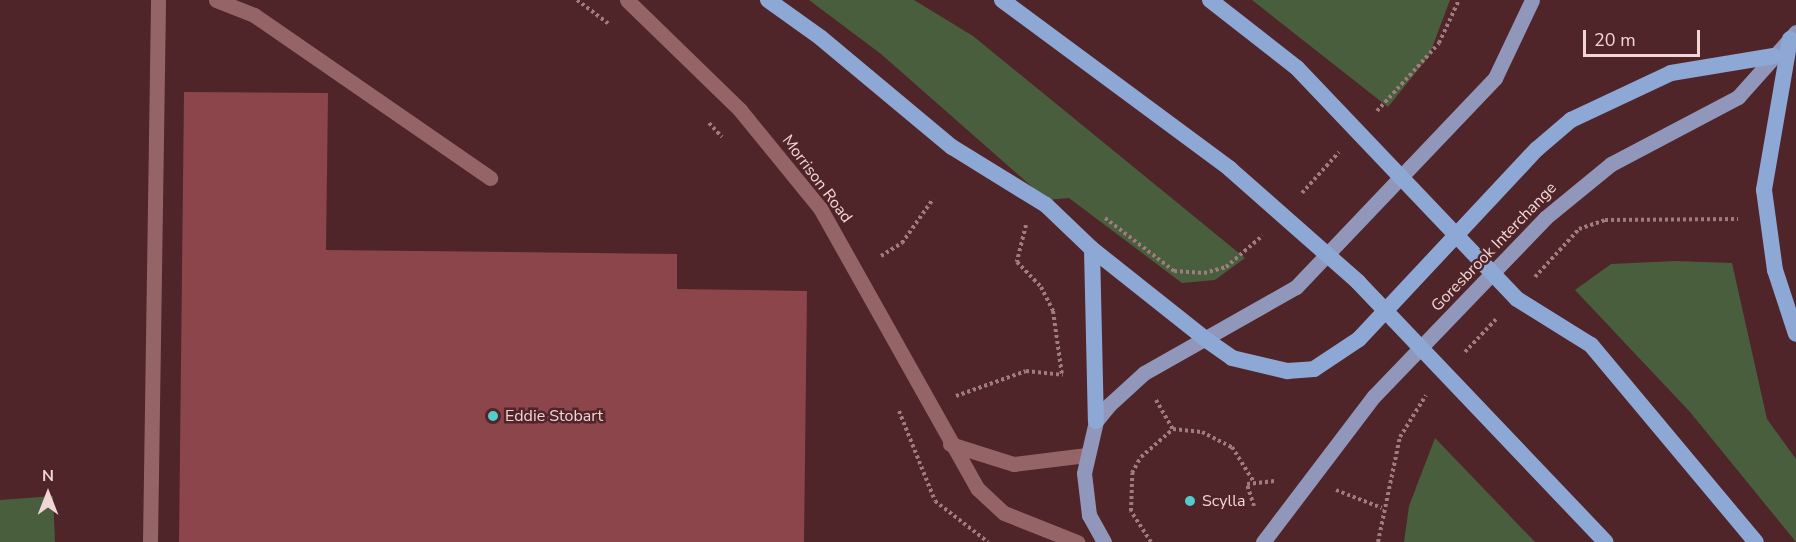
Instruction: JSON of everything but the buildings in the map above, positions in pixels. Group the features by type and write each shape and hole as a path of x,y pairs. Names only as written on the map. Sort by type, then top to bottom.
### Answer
{"highway":[{"path":"768,0 821,38 952,147 1046,205 1092,249 1208,341 1260,366 1314,369 1359,339 1537,149 1571,120 1671,73 1774,56"},
{"path":"1002,0 1230,169 1358,282 1520,446 1606,542"},
{"path":"1210,0 1296,68 1517,299 1591,345 1756,542"},
{"path":"1793,35 1764,190 1775,270 1796,334"},
{"path":"1092,249 1096,421"}],"main road":[{"path":"1104,542 1089,515 1086,455 1096,421 1129,384 1208,341 1296,287 1495,78 1532,0"},
{"name":"Goresbrook Interchange","path":"1263,542 1374,396 1545,218 1611,164 1718,112 1793,35"}],"street":[{"path":"150,542 158,0"},
{"path":"216,0 254,15 490,178"},
{"name":"Morrison Road","path":"627,0 740,110 820,208 868,284 950,444 978,489 1004,513 1077,542"},
{"path":"950,444 1014,464 1086,455"}],"path":[{"path":"577,0 613,27"},
{"path":"705,118 729,144"},
{"path":"881,255 902,243 933,199"},
{"path":"950,399 1026,371 1062,375 1053,311 1041,287 1017,262 1023,228"},
{"path":"895,402 935,501 988,542"},
{"path":"1167,423 1173,429 1202,432 1232,447 1254,481"},
{"path":"1151,542 1131,511 1132,473 1142,457 1173,429"},
{"path":"1341,495 1382,508"},
{"path":"1378,542 1380,530"}],"green space":[{"path":"809,0 914,0 973,36 1245,258 1215,280 1182,283 1069,198 1047,200 881,54"},
{"path":"1252,0 1450,0 1429,56 1388,107"},
{"path":"1674,261 1732,263 1767,419 1796,459 1796,542 1690,412 1575,290 1611,264"},
{"path":"1435,438 1535,542 1404,542 1409,506"},
{"path":"53,496 55,542 0,542 0,500"}],"place":[{"name":"Eddie Stobart","path":"493,416"},
{"name":"Scylla","path":"1190,501"}]}
